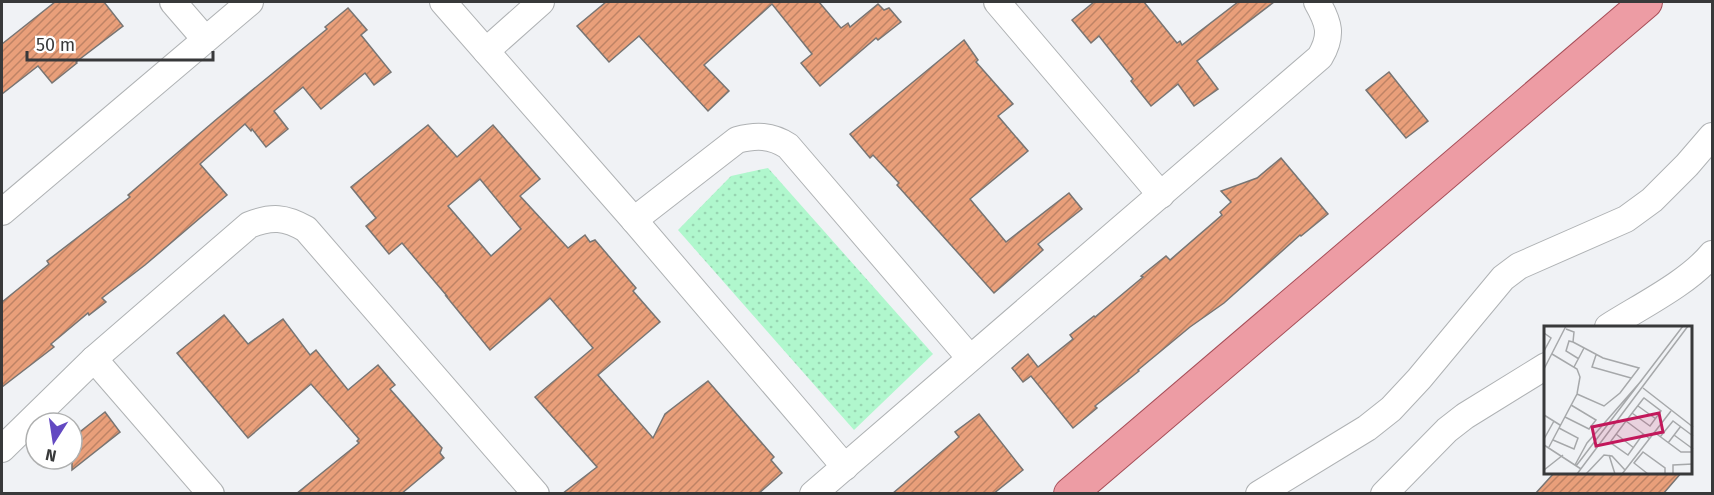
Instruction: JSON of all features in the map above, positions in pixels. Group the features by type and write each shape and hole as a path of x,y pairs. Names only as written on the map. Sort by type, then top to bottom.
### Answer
{"main road":[{"path":"1070,494 1646,2"}],"street":[{"path":"173,2 205,39"},
{"path":"2,213 250,2"},
{"path":"442,2 634,219 845,467"},
{"path":"486,51 540,2"},
{"path":"997,2 1161,195"},
{"path":"813,494 1320,57 1327,46 1329,31 1325,16 1317,2"},
{"path":"634,219 737,140 752,136 766,136 778,140 788,146 970,358"},
{"path":"1259,494 1367,428 1391,409 1503,278 1519,266 1626,219 1652,200 1713,136"},
{"path":"2,449 94,359 249,225 263,219 277,218 293,221 306,229 536,494"},
{"path":"1610,326 1688,277 1713,254"},
{"path":"94,359 211,494"},
{"path":"1384,494 1447,430 1465,416 1544,367"}],"green space":[{"path":"768,168 933,354 854,430 678,230 731,176"}],"building":[{"path":"55,2 104,2 123,26 52,83 38,66 2,94 2,44"},
{"path":"606,2 819,2 841,28 848,23 850,27 878,4 884,10 889,8 901,22 878,40 876,38 820,86 801,63 812,54 772,4 704,65 729,91 708,111 639,36 609,62 577,26"},
{"path":"1094,2 1144,2 1177,43 1180,41 1182,45 1238,2 1274,2 1197,61 1218,89 1194,106 1178,84 1151,106 1099,36 1091,43 1072,20"},
{"path":"348,8 367,30 361,35 391,72 374,85 365,73 321,109 303,87 274,111 288,129 266,147 245,124 200,164 227,195 145,265 102,298 106,302 89,315 88,313 51,344 54,347 2,387 2,302 49,264 47,261 130,197 128,195 327,29 325,27"},
{"path":"964,40 978,60 976,62 1013,104 998,116 1028,151 970,199 1006,242 1069,193 1082,209 1038,244 1043,250 994,293 897,185 899,183 873,155 870,158 850,134"},
{"path":"1389,72 1428,121 1406,138 1366,90"},
{"path":"428,125 457,157 493,125 540,179 520,196 568,248 585,235 590,242 595,240 636,288 633,291 660,322 598,375 653,438 665,414 708,381 774,457 771,460 782,473 758,494 562,494 597,467 535,397 593,348 550,298 490,350 402,243 389,254 366,226 376,218 351,187","holes":["480,179 521,229 491,256 448,206"]},
{"path":"1281,158 1328,214 1300,235 1224,303 1190,327 1095,406 1097,408 1073,428 1031,376 1023,382 1012,368 1028,354 1038,367 1073,339 1070,335 1143,277 1141,276 1166,256 1170,260 1222,215 1220,212 1231,202 1221,191 1257,178"},
{"path":"224,315 248,344 283,319 310,355 316,350 348,390 378,365 395,385 390,389 442,448 440,453 444,458 401,494 296,494 359,443 357,441 359,439 311,384 248,438 177,353"},
{"path":"105,412 120,432 84,460 84,429"},
{"path":"979,414 1023,470 993,494 892,494 959,437 955,432"},
{"path":"1553,474 1680,474 1663,494 1535,494"}]}
